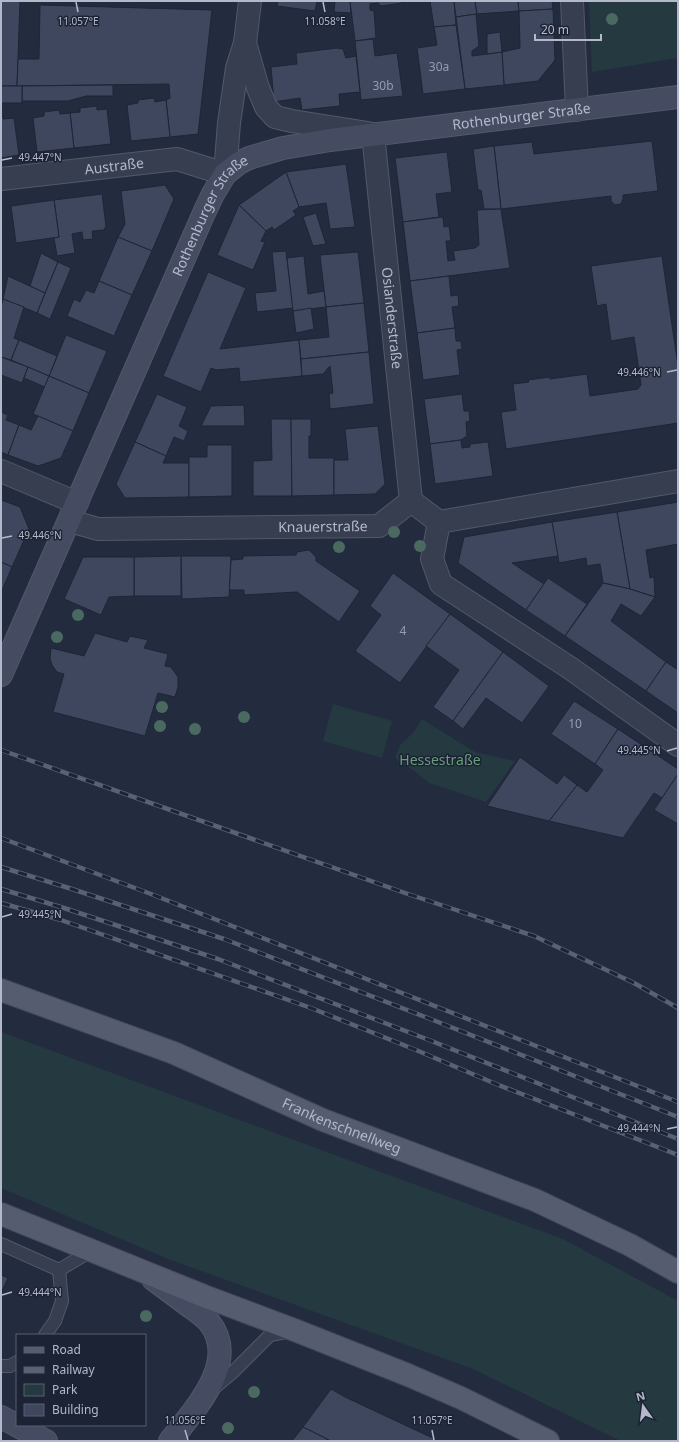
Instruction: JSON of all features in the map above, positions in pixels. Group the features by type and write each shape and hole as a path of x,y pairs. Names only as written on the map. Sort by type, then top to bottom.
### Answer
{"main road":[{"name":"Rothenburger Straße","path":"1,675 204,213 213,194 226,174 239,163 260,154 296,145 373,134 678,98"},
{"name":"Frankenschnellweg","path":"1,990 174,1053 335,1124 535,1200 623,1242 678,1272"},
{"path":"1,1214 141,1271 387,1366 461,1398 548,1441"},
{"path":"141,1271 202,1315 214,1329 218,1338 220,1356 216,1373 206,1395 170,1441"},
{"path":"1,1417 16,1425"},
{"path":"18,1426 46,1441"}],"street":[{"path":"226,174 229,123 236,76 245,44 250,1"},
{"path":"572,1 577,110"},
{"path":"245,44 258,88 266,107 275,117 373,134"},
{"name":"Osianderstraße","path":"373,134 411,501"},
{"name":"Austraße","path":"1,179 177,160 226,174"},
{"name":"Knauerstraße","path":"1,471 73,512 98,529 379,526 411,501"},
{"path":"411,501 440,522 678,480"},
{"path":"440,522 432,559 441,584 570,668 678,745"}],"lane":[{"path":"1,1244 59,1270"},
{"path":"59,1270 91,1251"},
{"path":"46,1334 55,1321 62,1301 59,1270"},
{"path":"206,1395 232,1373 270,1335 298,1331"},
{"path":"1,1366 10,1366 16,1363"}],"green space":[{"path":"589,1 678,1 678,58 592,72"},
{"path":"333,704 392,721 382,758 323,741"},
{"name":"Hessestraße","path":"422,719 475,752 515,761 486,802 429,783 413,770 399,762 395,757 401,744 414,732"},
{"path":"1,1032 563,1239 678,1301 678,1441 621,1441 473,1369 168,1259 1,1188"}],"building":[{"path":"1,1 20,1 17,86 1,86"},
{"path":"278,1 317,1 315,11 277,6"},
{"path":"335,1 350,1 351,13 334,12"},
{"path":"350,1 402,1 402,3 381,6 378,3 370,4 370,10 374,11 376,38 355,41"},
{"path":"430,1 454,1 456,25 434,27"},
{"path":"454,1 475,1 477,14 456,17"},
{"path":"475,1 518,1 519,11 477,14"},
{"path":"518,1 552,1 553,9 519,11"},
{"path":"40,5 212,10 198,134 170,137 166,100 170,98 169,84 17,86 18,59 39,59"},
{"path":"553,9 555,60 538,81 504,85 502,52 520,48 519,11"},
{"path":"476,14 479,46 472,51 472,56 502,52 504,85 465,89 456,17"},
{"path":"456,25 465,89 423,94 417,48 437,45 434,27"},
{"path":"500,32 502,52 487,54 487,34"},
{"path":"373,39 375,56 397,53 403,96 361,100 355,41"},
{"path":"337,48 343,49 346,58 356,56 360,92 339,94 340,106 302,110 300,98 274,102 271,67 297,64 296,53"},
{"path":"113,85 113,96 86,96 68,101 22,101 22,86"},
{"path":"1,86 22,86 22,103 1,103"},
{"path":"154,98 155,102 166,100 170,137 131,141 127,105 138,103 138,100"},
{"path":"97,106 97,110 107,109 111,144 74,148 70,113 80,112 80,108"},
{"path":"59,110 60,114 70,113 74,148 37,152 33,118 44,116 44,112"},
{"path":"3,116 3,119 14,118 19,155 1,158 1,117"},
{"path":"652,141 658,191 623,195 621,204 615,205 611,201 611,196 501,209 494,146 532,142 534,154"},
{"path":"494,146 501,209 484,209 481,190 478,190 473,149"},
{"path":"447,152 452,192 436,194 439,217 403,222 395,158"},
{"path":"346,164 355,227 330,229 326,203 299,207 286,172"},
{"path":"286,172 299,207 293,211 296,215 274,230 272,227 266,231 239,205"},
{"path":"165,185 174,199 152,251 118,237 125,224 121,191"},
{"path":"102,194 106,226 104,230 92,231 93,239 83,240 82,232 72,234 75,253 57,256 54,238 59,237 54,200"},
{"path":"54,200 59,237 16,243 11,206"},
{"path":"239,205 266,231 261,241 265,242 253,270 217,255"},
{"path":"501,209 510,268 410,281 403,222 443,217 444,227 449,226 451,241 446,241 448,261 455,260 453,251 475,248 479,245 477,210"},
{"path":"316,213 326,244 313,246 303,217"},
{"path":"118,237 152,251 132,295 99,281"},
{"path":"286,251 293,308 257,312 255,293 276,291 272,252"},
{"path":"358,252 364,303 326,307 320,255"},
{"path":"41,253 58,262 45,293 30,286"},
{"path":"304,256 308,294 324,291 326,307 293,311 287,258"},
{"path":"662,256 678,366 678,423 506,449 501,412 516,410 513,384 550,377 550,379 587,374 590,396 638,389 641,385 634,337 611,341 606,304 597,306 591,266"},
{"path":"58,262 71,268 50,319 37,313"},
{"path":"208,272 246,288 220,349 299,340 302,376 240,382 239,368 216,370 211,368 201,392 163,376"},
{"path":"8,276 45,293 37,313 3,299"},
{"path":"449,276 451,296 458,295 459,306 452,307 455,328 417,333 410,281"},
{"path":"99,281 132,295 114,336 67,316 74,299 80,302 86,290 94,293"},
{"path":"3,299 24,307 14,338 19,340 11,360 1,357 1,307"},
{"path":"364,303 369,352 301,359 299,340 329,337 326,307"},
{"path":"311,308 314,329 296,333 293,311"},
{"path":"455,328 456,341 461,341 462,349 457,350 460,375 423,380 417,333"},
{"path":"66,335 107,351 89,393 49,376"},
{"path":"19,340 57,356 49,376 11,360"},
{"path":"369,352 374,404 330,409 329,394 333,393 330,366 323,374 302,376 301,359"},
{"path":"1,357 28,367 22,383 1,375"},
{"path":"28,367 49,376 45,387 24,378"},
{"path":"49,376 89,393 73,431 33,414"},
{"path":"157,394 187,407 179,426 188,431 184,441 174,437 166,456 135,442"},
{"path":"462,394 464,411 469,411 470,421 466,422 467,436 461,440 430,444 424,399"},
{"path":"244,405 245,426 201,426 211,406"},
{"path":"1,412 8,415 6,420 19,425 8,455 1,452"},
{"path":"38,416 73,431 61,458 38,466 8,455 19,425 31,430"},
{"path":"271,419 291,419 292,496 253,496 253,461 272,460"},
{"path":"291,419 311,419 309,458 334,458 334,495 292,496"},
{"path":"378,426 385,484 375,494 334,495 334,460 348,460 345,429"},
{"path":"461,440 462,448 470,447 470,444 488,442 493,476 435,484 430,444"},
{"path":"135,442 166,456 163,463 189,463 189,497 125,498 116,484"},
{"path":"207,445 232,445 232,496 189,497 189,457 207,457"},
{"path":"1,500 20,507 29,529 12,567 1,562"},
{"path":"678,502 678,544 646,550 650,578 654,577 655,597 630,589 617,512"},
{"path":"617,512 630,589 603,583 600,564 587,566 586,558 559,563 552,522"},
{"path":"552,522 558,556 512,563 544,584 526,610 458,563 464,537"},
{"path":"309,550 316,557 316,561 360,591 339,622 297,592 244,595 244,590 229,590 231,560 243,559 243,556 296,555 297,552"},
{"path":"181,556 231,556 229,597 182,599"},
{"path":"181,556 181,596 134,596 134,557"},
{"path":"83,557 134,557 134,596 109,597 101,615 64,599"},
{"path":"1,562 12,567 1,593"},
{"path":"393,573 450,614 400,683 355,651 381,615 370,606"},
{"path":"548,578 587,604 565,636 526,610"},
{"path":"603,583 630,589 655,597 641,616 621,604 611,621 666,662 646,691 565,636"},
{"path":"450,614 503,652 453,721 433,707 459,670 426,646"},
{"path":"95,633 127,642 130,636 148,640 144,648 168,654 165,666 171,667 178,677 178,687 175,697 158,693 145,736 53,712 64,674 57,672 52,665 50,658 51,648 84,656"},
{"path":"503,652 549,686 522,723 486,698 463,729 453,721"},
{"path":"666,662 678,670 678,713 646,691"},
{"path":"574,701 618,729 595,764 551,734"},
{"path":"618,729 678,769 678,774 662,798 654,793 623,838 549,821 577,785 587,792 603,770 595,764"},
{"path":"520,757 557,784 564,775 577,785 549,821 487,806"},
{"path":"678,774 678,824 654,810"},
{"path":"1,1275 8,1278 1,1293"},
{"path":"331,1389 439,1441 331,1441 303,1427"},
{"path":"303,1427 327,1439 326,1441 292,1441"}],"railway":[{"path":"1,750 405,893 534,936 634,983 678,1008"},
{"path":"1,838 151,894 678,1102"},
{"path":"1,867 224,939 678,1117"},
{"path":"1,889 64,908 218,959 429,1040 678,1139"},
{"path":"1,903 61,920 311,1008 496,1084 678,1155"}]}
